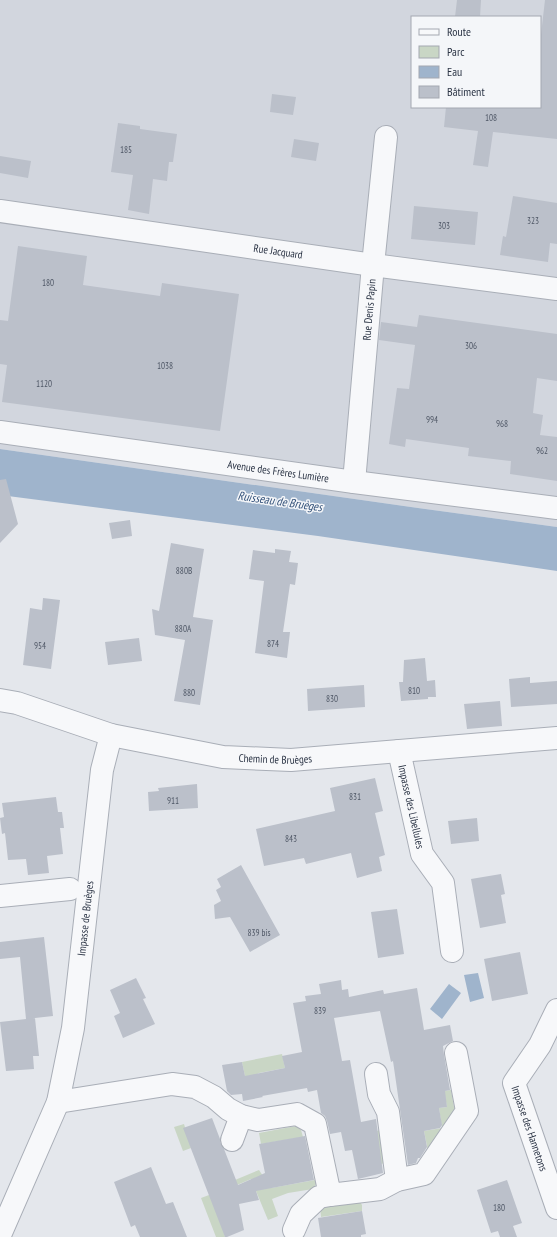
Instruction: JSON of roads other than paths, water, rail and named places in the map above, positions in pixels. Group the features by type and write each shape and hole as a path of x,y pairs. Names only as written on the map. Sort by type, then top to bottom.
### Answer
{"street":[{"name":"Rue Denis Papin","path":"354,482 386,137"},
{"name":"Rue Jacquard","path":"0,211 373,265 557,288"},
{"name":"Avenue des Frères Lumière","path":"0,432 354,482 557,508"},
{"name":"Chemin de Bruèges","path":"0,700 17,703 111,735 223,757 291,760 557,738"},
{"name":"Impasse de Bruèges","path":"0,1235 58,1102 73,1028 102,770 111,735"},
{"name":"Impasse des Libellules","path":"398,751 422,854 443,883 452,951"},
{"path":"0,896 70,889"},
{"name":"Impasse des Hannetons","path":"557,1010 540,1045 514,1083 557,1208"},
{"path":"294,1230 301,1214 318,1197 380,1189 397,1180 424,1174 467,1111 456,1053"},
{"path":"376,1074 379,1094 388,1112 397,1180"},
{"path":"58,1102 172,1084 195,1088 214,1097 228,1110 241,1116 258,1120 297,1114 316,1124 330,1195"},
{"path":"232,1140 241,1116"}],"water":[{"name":"Ruisseau de Bruèges","path":"0,449 557,527 557,571 318,536 0,495"},
{"path":"478,973 484,998 470,1002 464,975"},
{"path":"449,984 461,993 442,1019 430,1009"}]}
